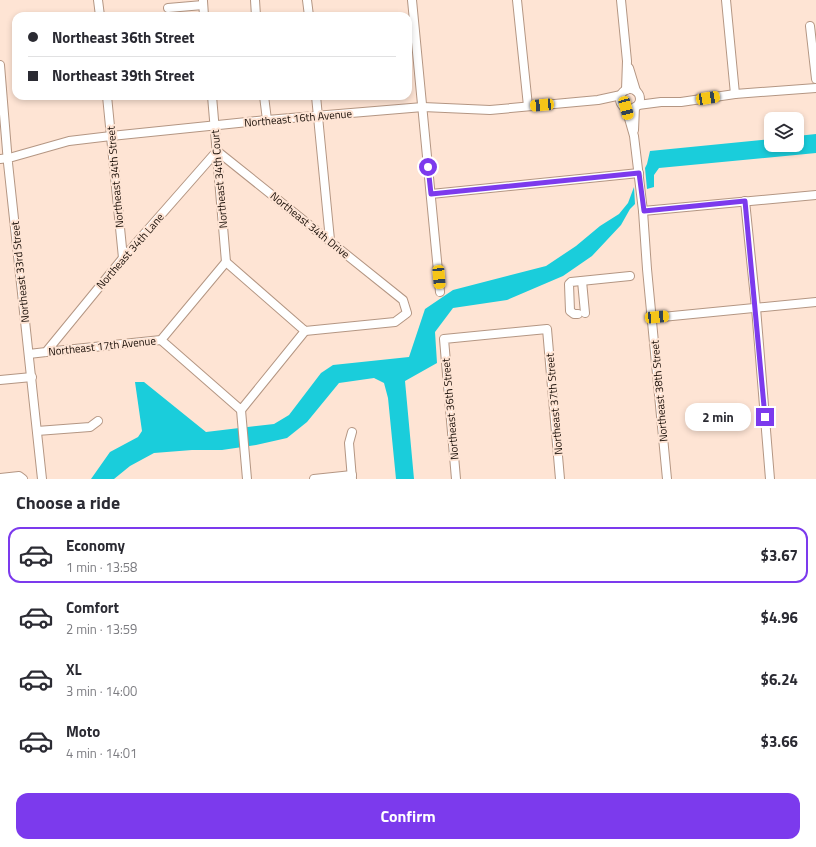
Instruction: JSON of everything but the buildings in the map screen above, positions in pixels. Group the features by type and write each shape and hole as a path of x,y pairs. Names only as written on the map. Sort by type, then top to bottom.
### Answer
{"street":[{"path":"98,0 100,12"},
{"path":"255,0 256,12"},
{"path":"307,0 308,12"},
{"path":"412,0 440,292"},
{"path":"517,0 528,106"},
{"path":"621,0 628,61 640,99 637,106"},
{"path":"726,0 735,94"},
{"path":"168,8 203,3"},
{"path":"810,26 816,79"},
{"path":"628,61 624,92 620,98 624,106 637,106 661,102 681,102 735,94 816,88"},
{"name":"Northeast 33rd Street","path":"0,65 42,479"},
{"path":"624,92 632,90 661,102"},
{"name":"Northeast 16th Avenue","path":"0,159 9,158 69,141 111,136 266,120 423,108 490,110 598,100 624,92"},
{"name":"Northeast 34th Street","path":"107,100 122,258"},
{"name":"Northeast 34th Court","path":"212,100 226,262"},
{"path":"264,100 266,120"},
{"path":"316,100 330,240"},
{"name":"Northeast 16th Avenue","path":"598,100 624,106"},
{"name":"Northeast 38th Street","path":"624,106 634,136 644,211 647,269 667,479"},
{"name":"Northeast 38th Street","path":"634,136 637,106"},
{"name":"Northeast 34th Drive","path":"217,151 403,300 407,313 395,322 304,330"},
{"name":"Northeast 34th Lane","path":"46,352 122,258 217,151"},
{"path":"431,194 639,173"},
{"path":"644,211 816,195"},
{"path":"745,201 756,308 770,479"},
{"path":"226,262 304,330 241,410 246,479"},
{"name":"Northeast 17th Avenue","path":"29,354 161,340 226,262"},
{"path":"582,281 582,313 574,314 570,312 569,284 572,282 630,276"},
{"path":"652,318 816,302"},
{"name":"Northeast 36th Street","path":"456,479 444,339 547,329"},
{"name":"Northeast 37th Street","path":"547,329 560,479"},
{"path":"161,340 241,410"},
{"path":"0,380 32,377"},
{"path":"37,431 90,426 98,422"},
{"path":"314,479 352,477 349,443 352,432"},
{"path":"0,478 19,476 23,479"}],"water":[{"path":"816,134 816,153 659,168 654,175 654,187 647,189 645,168 650,151 764,140 764,152 804,152 804,135"},
{"path":"634,187 635,204 630,209 621,225 592,256 563,276 507,300 453,308 435,332 437,363 405,381 414,479 396,479 388,398 384,383 374,378 339,383 307,422 287,438 256,445 222,450 192,450 154,453 130,466 114,479 91,479 110,452 138,437 142,431 135,382 144,382 206,432 274,424 289,415 321,373 333,365 409,357 425,309 453,290 546,266 576,246 600,226 619,214 628,203"}],"route":[{"path":"428,167 431,194 639,173 644,211 745,201 765,417"}]}
